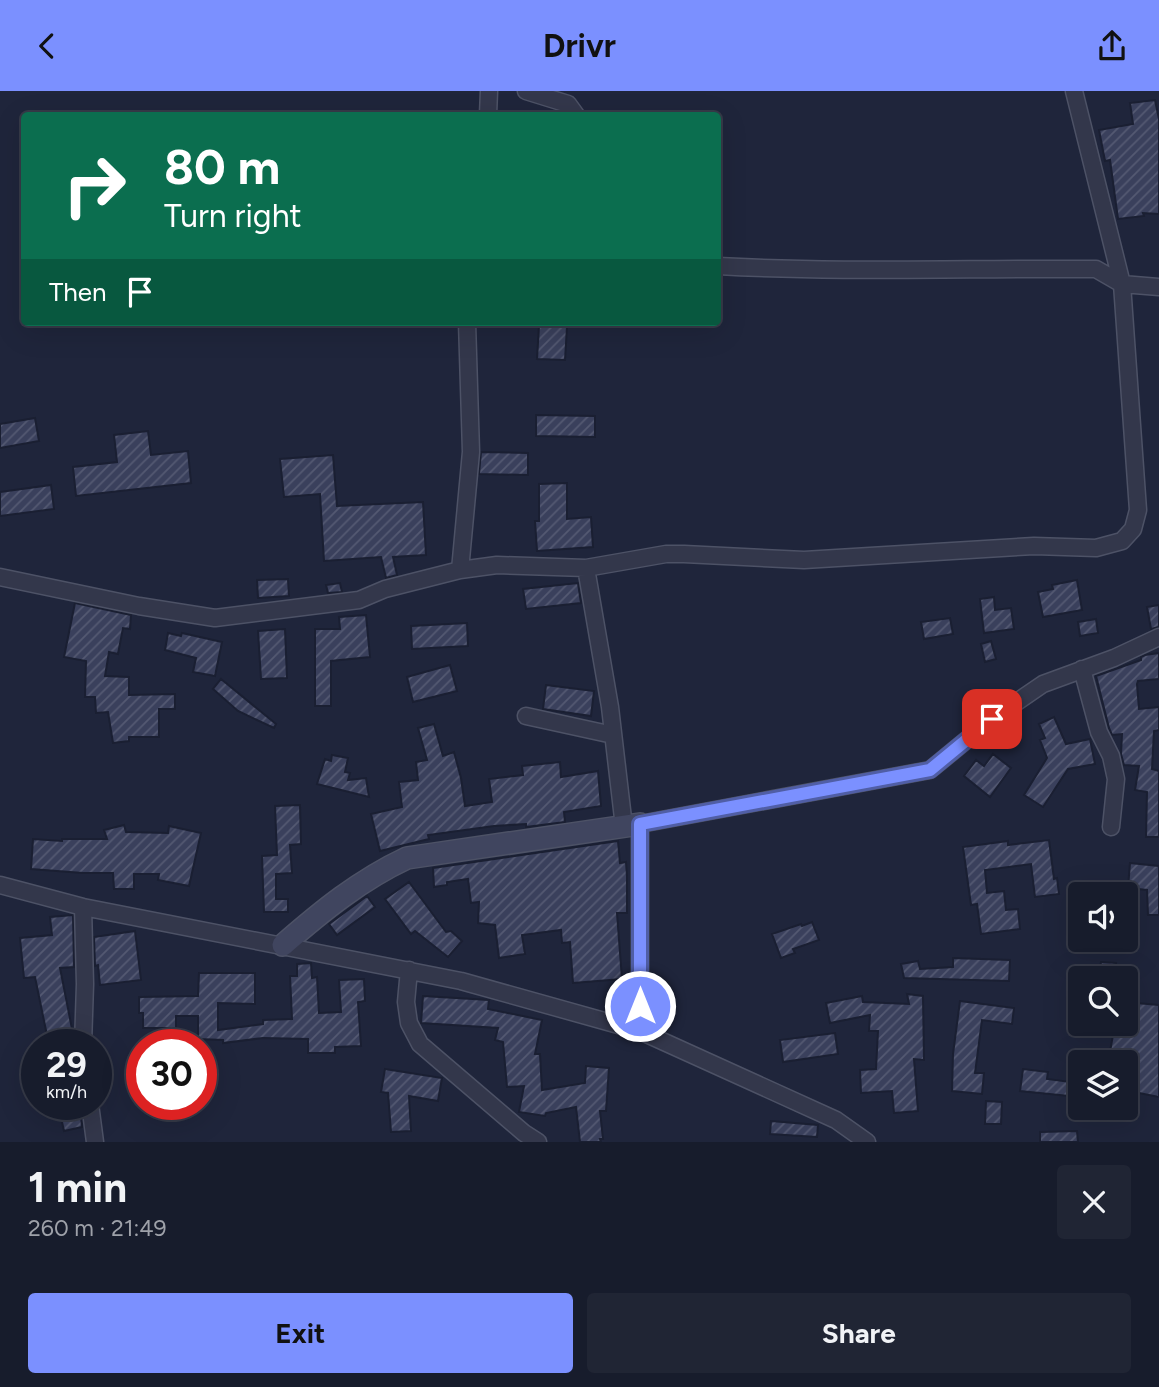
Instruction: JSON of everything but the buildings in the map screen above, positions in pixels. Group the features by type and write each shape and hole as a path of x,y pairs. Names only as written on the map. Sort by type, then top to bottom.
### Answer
{"street":[{"path":"488,112 489,91"},
{"path":"526,91 568,104 574,112"},
{"path":"0,577 139,606 215,618 359,600 385,589 460,569 497,565 586,568 666,554 804,560 1034,545 1096,548 1122,541 1133,529 1138,510 1122,284 1117,254 1074,91"},
{"path":"1096,269 1117,254"},
{"path":"721,266 873,271 1096,269 1122,284 1159,287"},
{"path":"460,569 471,452 467,326"},
{"path":"586,568 632,825 640,1031"},
{"path":"283,945 328,907 374,874 407,858 632,825 930,770 992,719 1043,684 1159,637"},
{"path":"1082,669 1099,732 1111,756 1116,779 1111,827"},
{"path":"526,716 614,735"},
{"path":"0,885 83,908 461,981 640,1031 836,1120 867,1142"},
{"path":"83,908 84,1029"},
{"path":"408,969 406,1002 409,1023 420,1044 538,1142"},
{"path":"92,1120 95,1142"}],"route":[{"path":"640,1006 640,824 930,770 992,719"}]}
